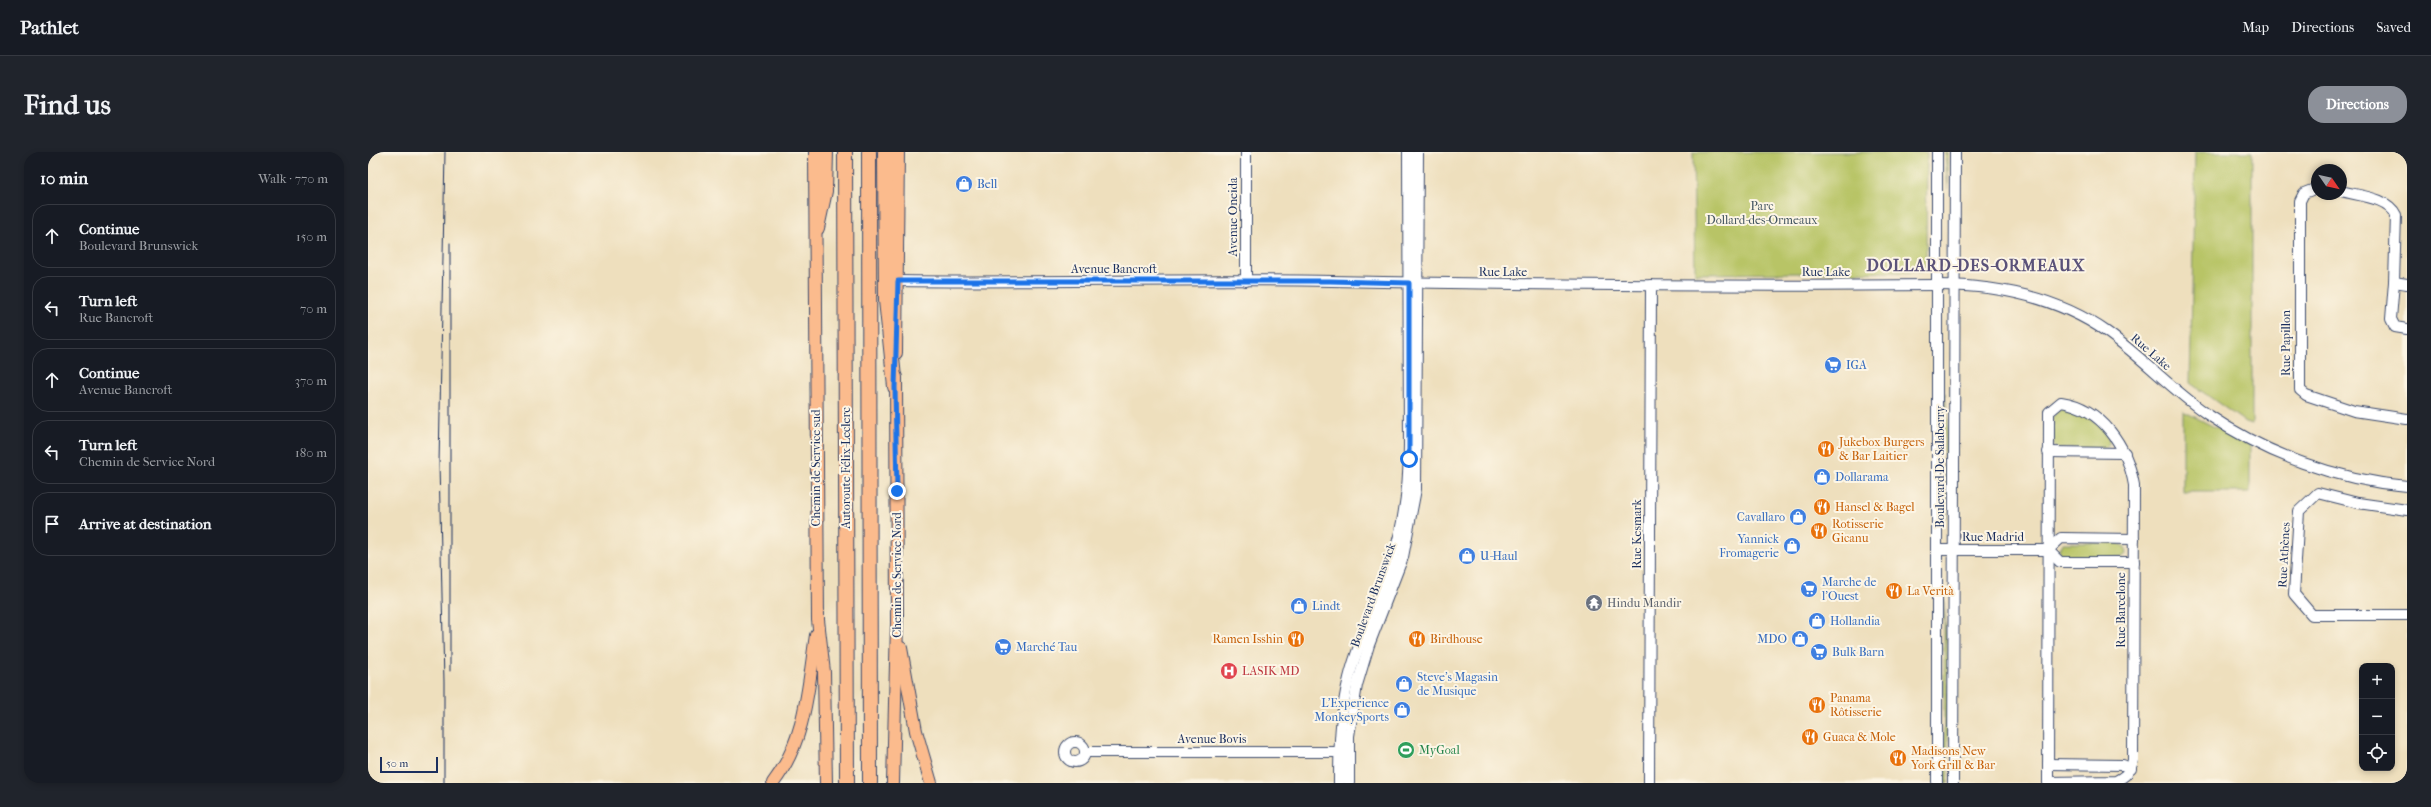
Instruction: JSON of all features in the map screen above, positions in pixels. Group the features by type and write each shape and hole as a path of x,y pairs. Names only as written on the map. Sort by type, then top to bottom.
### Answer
{"highway":[{"path":"817,228 825,191 826,152"},
{"name":"Autoroute Félix-Leclerc","path":"845,152 847,783"},
{"name":"Autoroute Félix-Leclerc","path":"869,152 870,783"},
{"path":"885,152 886,300 895,387"}],"main road":[{"name":"Chemin de Service sud","path":"815,152 817,228 818,620 824,672 826,783"},
{"name":"Chemin de Service Nord","path":"893,783 897,624 895,387 898,281 898,152"},
{"path":"773,783 793,750 801,725 818,620"},
{"path":"897,624 915,724 930,783"}],"street":[{"name":"Avenue Oneida","path":"1246,152 1246,281"},
{"name":"Boulevard Brunswick","path":"1349,783 1349,736 1357,685 1370,640 1400,565 1414,504 1418,452 1408,152"},
{"name":"Boulevard Brunswick","path":"1339,783 1339,752 1342,715 1349,679 1360,641 1392,561 1405,505 1409,459 1418,152"},
{"name":"Boulevard De Salaberry","path":"1937,783 1938,152"},
{"name":"Boulevard De Salaberry","path":"1952,783 1955,152"},
{"name":"Rue Papillon","path":"2311,190 2304,193 2300,201 2300,390 2306,395 2354,411 2407,419"},
{"path":"2347,192 2385,202 2392,207 2396,215 2394,282 2391,319 2395,327 2407,328"},
{"name":"Avenue Bancroft","path":"898,281 1330,281"},
{"name":"Rue Lake","path":"1330,281 1413,284 1954,285 2006,291 2042,300 2068,311 2107,332 2192,403 2248,439 2292,459 2320,468 2374,482 2407,486"},
{"path":"2394,282 2407,284"},
{"name":"Rue Kesmark","path":"1649,783 1651,285"},
{"name":"Rue Barcelone","path":"2061,402 2086,410 2102,422 2125,453 2134,485 2134,760 2131,769 2125,776 2116,781 2048,783 2049,412 2061,402"},
{"path":"2048,452 2125,453"},
{"name":"Rue Athènes","path":"2407,510 2358,503 2318,494 2299,511 2294,594 2312,615 2407,615"},
{"path":"2134,539 2061,538 2048,550 2060,562 2134,562"},
{"name":"Rue Madrid","path":"1937,550 2048,550"},
{"name":"Avenue Bovis","path":"1085,752 1339,752"},
{"path":"2048,764 2123,765 2131,769"}],"green space":[{"name":"Parc Dollard-des-Ormeaux","path":"1693,152 1927,152 1926,266 1922,272 1695,274"},
{"path":"1945,152 1948,152 1948,189"},
{"path":"2195,152 2252,152 2252,424 2245,422 2190,383"},
{"path":"1945,393 1948,422 1947,518 1944,454"},
{"path":"2063,406 2079,411 2096,423 2106,434 2109,439 2109,444 2105,448 2057,449 2054,447 2053,416"},
{"path":"2183,411 2250,445 2250,492 2183,492"},
{"path":"2062,543 2118,543 2125,547 2126,554 2121,558 2063,557 2059,550"},
{"path":"1944,600 1948,660 1948,783 1944,783"}],"tram line":[{"path":"444,783 444,682 439,464 445,152"},
{"path":"450,243 450,671"}],"place":[{"name":"Bell","path":"964,184"},
{"name":"IGA","path":"1833,365"},
{"name":"Jukebox Burgers & Bar Laitier","path":"1826,449"},
{"name":"Dollarama","path":"1822,477"},
{"name":"Hansel & Bagel","path":"1822,507"},
{"name":"Cavallaro","path":"1798,517"},
{"name":"Rotisserie Gicanu","path":"1819,531"},
{"name":"Yannick Fromagerie","path":"1792,546"},
{"name":"U-Haul","path":"1467,556"},
{"name":"Marche de l'Ouest","path":"1809,589"},
{"name":"La Verità","path":"1894,591"},
{"name":"Hindu Mandir","path":"1594,603"},
{"name":"Lindt","path":"1299,606"},
{"name":"Hollandia","path":"1817,621"},
{"name":"Ramen Isshin","path":"1296,639"},
{"name":"Birdhouse","path":"1417,639"},
{"name":"MDO","path":"1800,639"},
{"name":"Marché Tau","path":"1003,647"},
{"name":"Bulk Barn","path":"1819,652"},
{"name":"LASIK MD","path":"1229,671"},
{"name":"Steve's Magasin de Musique","path":"1404,684"},
{"name":"Panama Rôtisserie","path":"1817,705"},
{"name":"L'Experience MonkeySports","path":"1402,710"},
{"name":"Guaca & Mole","path":"1810,737"},
{"name":"MyGoal","path":"1406,750"},
{"name":"Madisons New York Grill & Bar","path":"1898,758"}],"district":[{"name":"DOLLARD-DES-ORMEAUX","path":"1976,265"}],"route":[{"path":"897,491 895,387 898,281 1330,281 1409,283 1409,459"}]}
